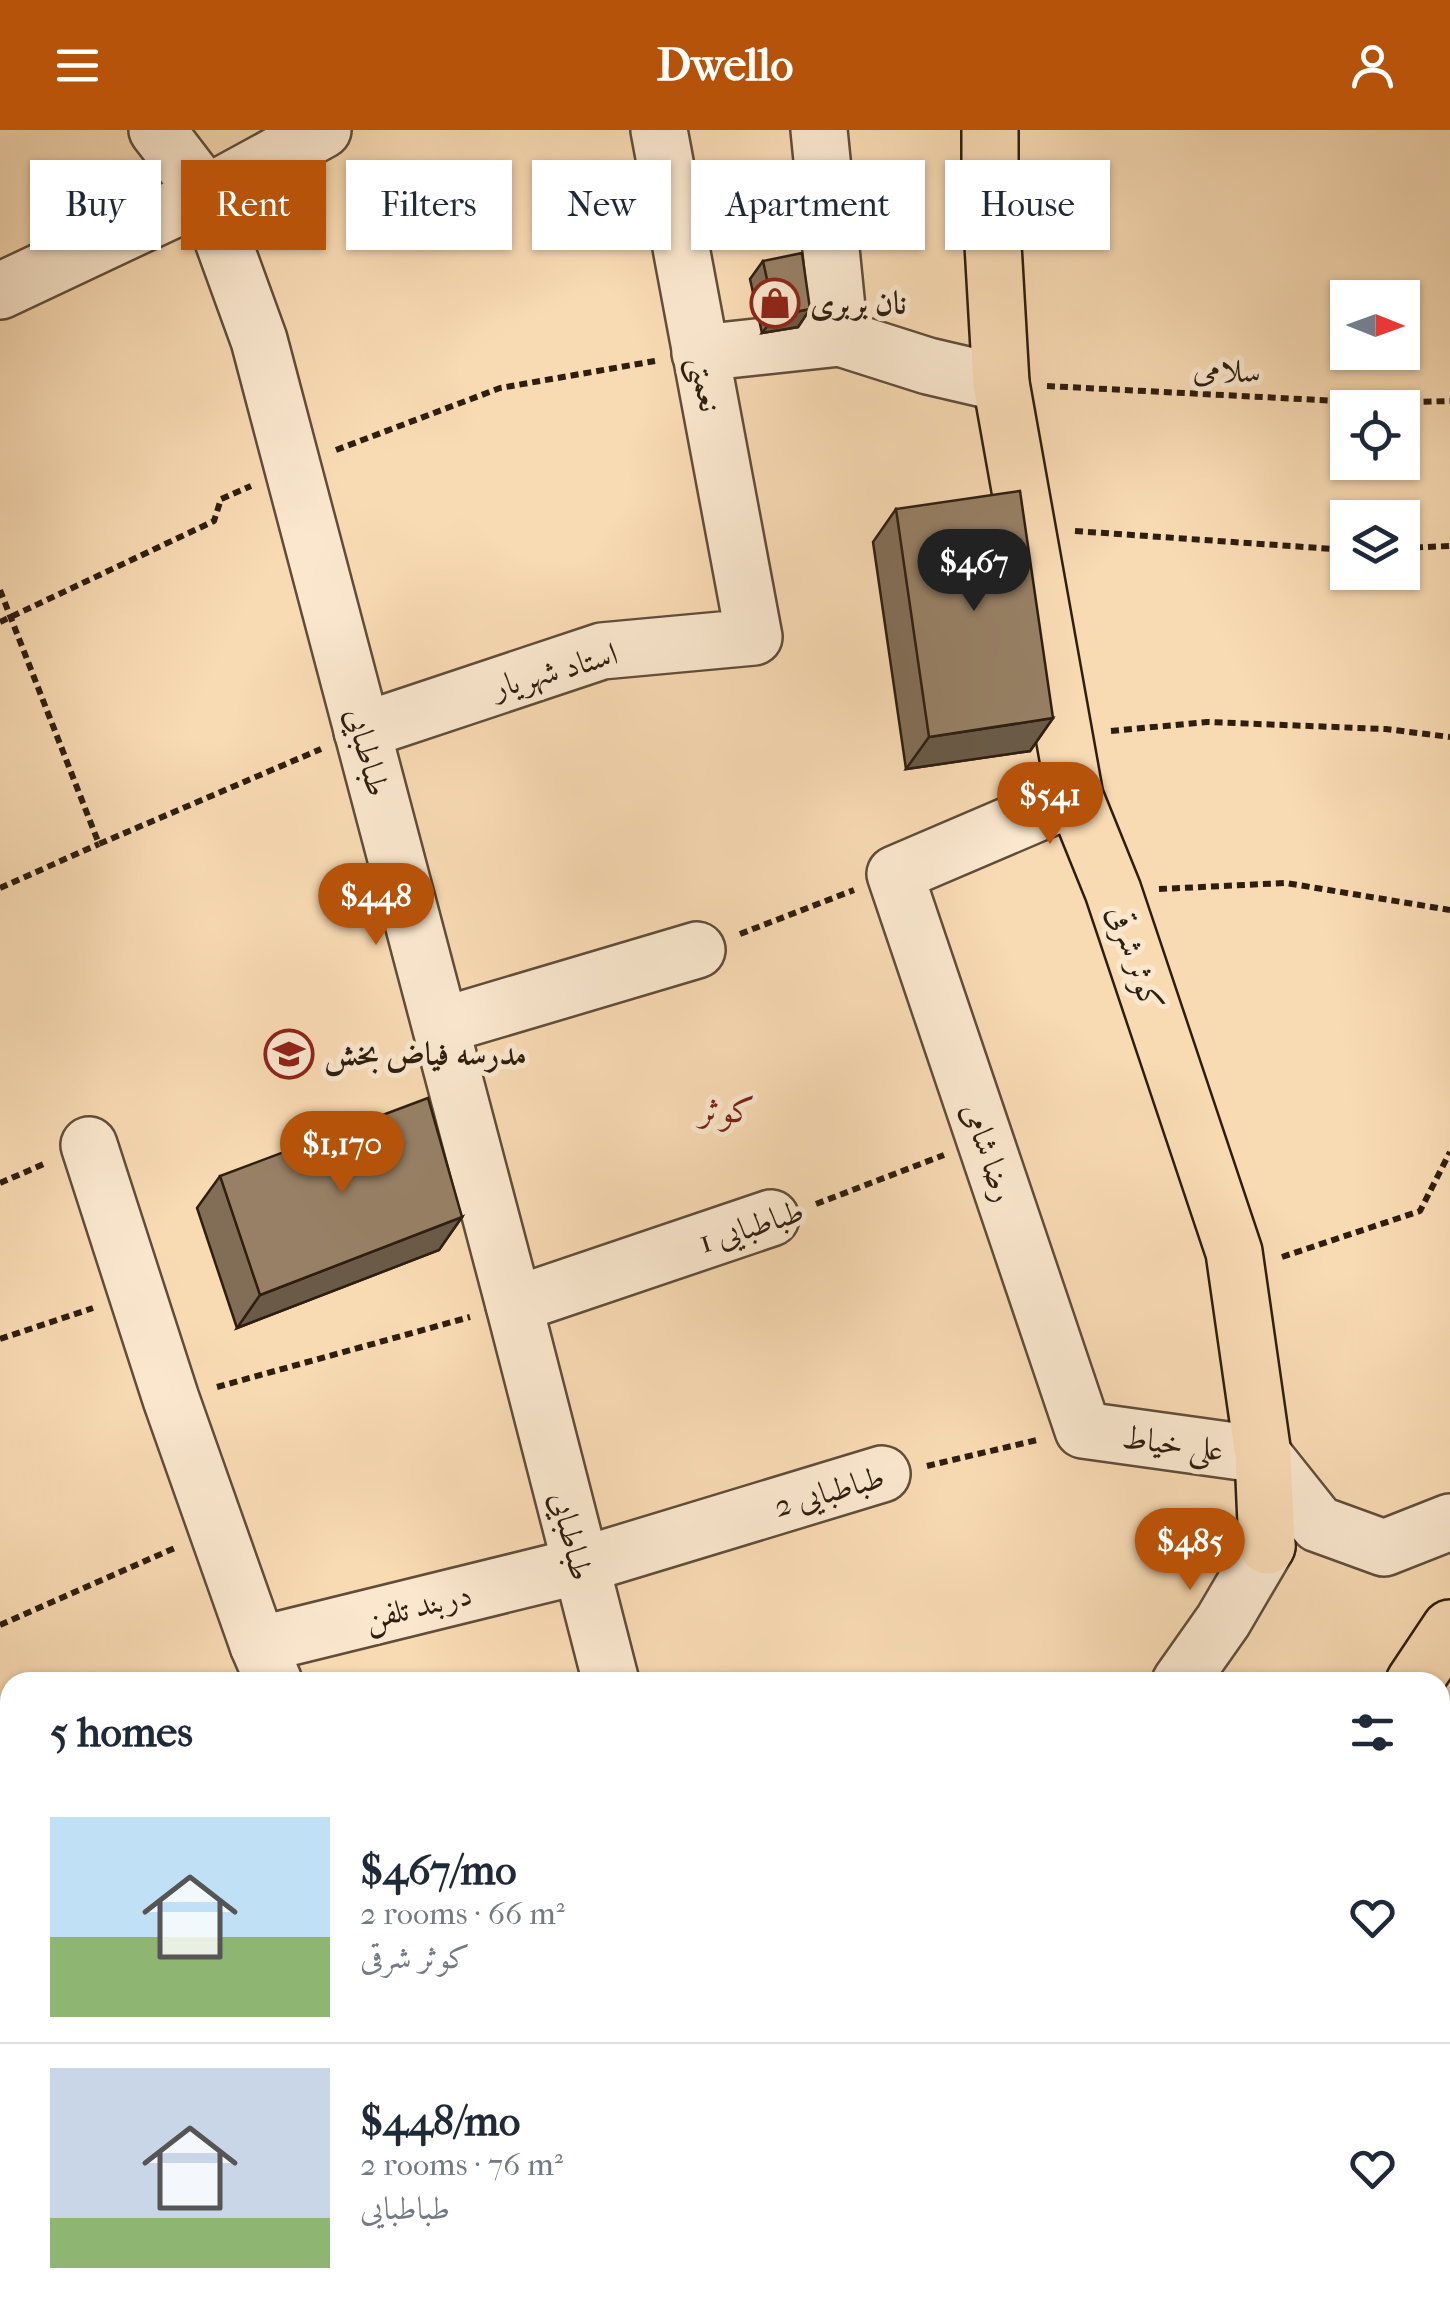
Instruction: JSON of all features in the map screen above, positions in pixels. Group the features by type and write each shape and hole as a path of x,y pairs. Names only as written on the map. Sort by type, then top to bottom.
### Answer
{"main road":[{"name":"کوثر شرقی","path":"990,130 1001,383 1065,735 1081,811 1114,891 1237,1269 1264,1456 1267,1546"},
{"path":"1421,1672 1450,1628"}],"street":[{"name":"طباطبایی","path":"157,130 181,161"},
{"path":"268,160 323,130"},
{"name":"نعمتی","path":"658,130 754,637"},
{"path":"819,130 840,338"},
{"path":"0,291 181,206"},
{"name":"طباطبایی","path":"226,250 259,340 607,1672"},
{"path":"700,352 840,338 928,366 1001,383"},
{"name":"استاد شهریار","path":"362,731 602,651 754,637"},
{"path":"898,882 1081,811"},
{"name":"رضا شامی","path":"898,882 1083,1430"},
{"path":"441,1026 697,950"},
{"path":"89,1145 171,1399 266,1664"},
{"name":"طباطبایی 1","path":"514,1305 772,1218"},
{"name":"علی خیاط","path":"1083,1430 1264,1456"},
{"path":"1264,1456 1318,1524 1384,1548 1450,1522"},
{"name":"طباطبایی 2","path":"579,1566 882,1474"},
{"path":"1187,1672 1223,1621 1267,1546"},
{"name":"دربند تلفن","path":"266,1664 579,1566"}],"path":[{"path":"0,622 214,521 221,499 292,467 500,388 700,352"},
{"name":"سلامی","path":"1001,383 1378,403 1450,401"},
{"path":"1029,528 1330,549"},
{"path":"1420,547 1450,546"},
{"path":"0,590 100,844"},
{"path":"1065,735 1207,722 1386,729 1450,737"},
{"path":"0,888 362,731"},
{"path":"697,950 898,882"},
{"path":"1114,891 1286,883 1450,910"},
{"name":"طباطبایی 1","path":"772,1218 852,1193 984,1139"},
{"path":"1237,1269 1420,1211 1450,1152"},
{"path":"0,1339 137,1294"},
{"path":"171,1399 514,1305"},
{"name":"طباطبایی 2","path":"882,1474 1083,1430"},
{"path":"0,1625 216,1530"}],"building":[{"path":"802,253 810,309 775,316 763,261"},
{"path":"1020,491 1053,718 929,737 896,509"},
{"path":"428,1098 462,1217 260,1295 220,1176"}],"place":[{"name":"نان بربری","path":"775,303"},
{"name":"مدرسه فیاض بخش","path":"289,1054"}],"district":[{"name":"کوثر","path":"727,1110"}]}
